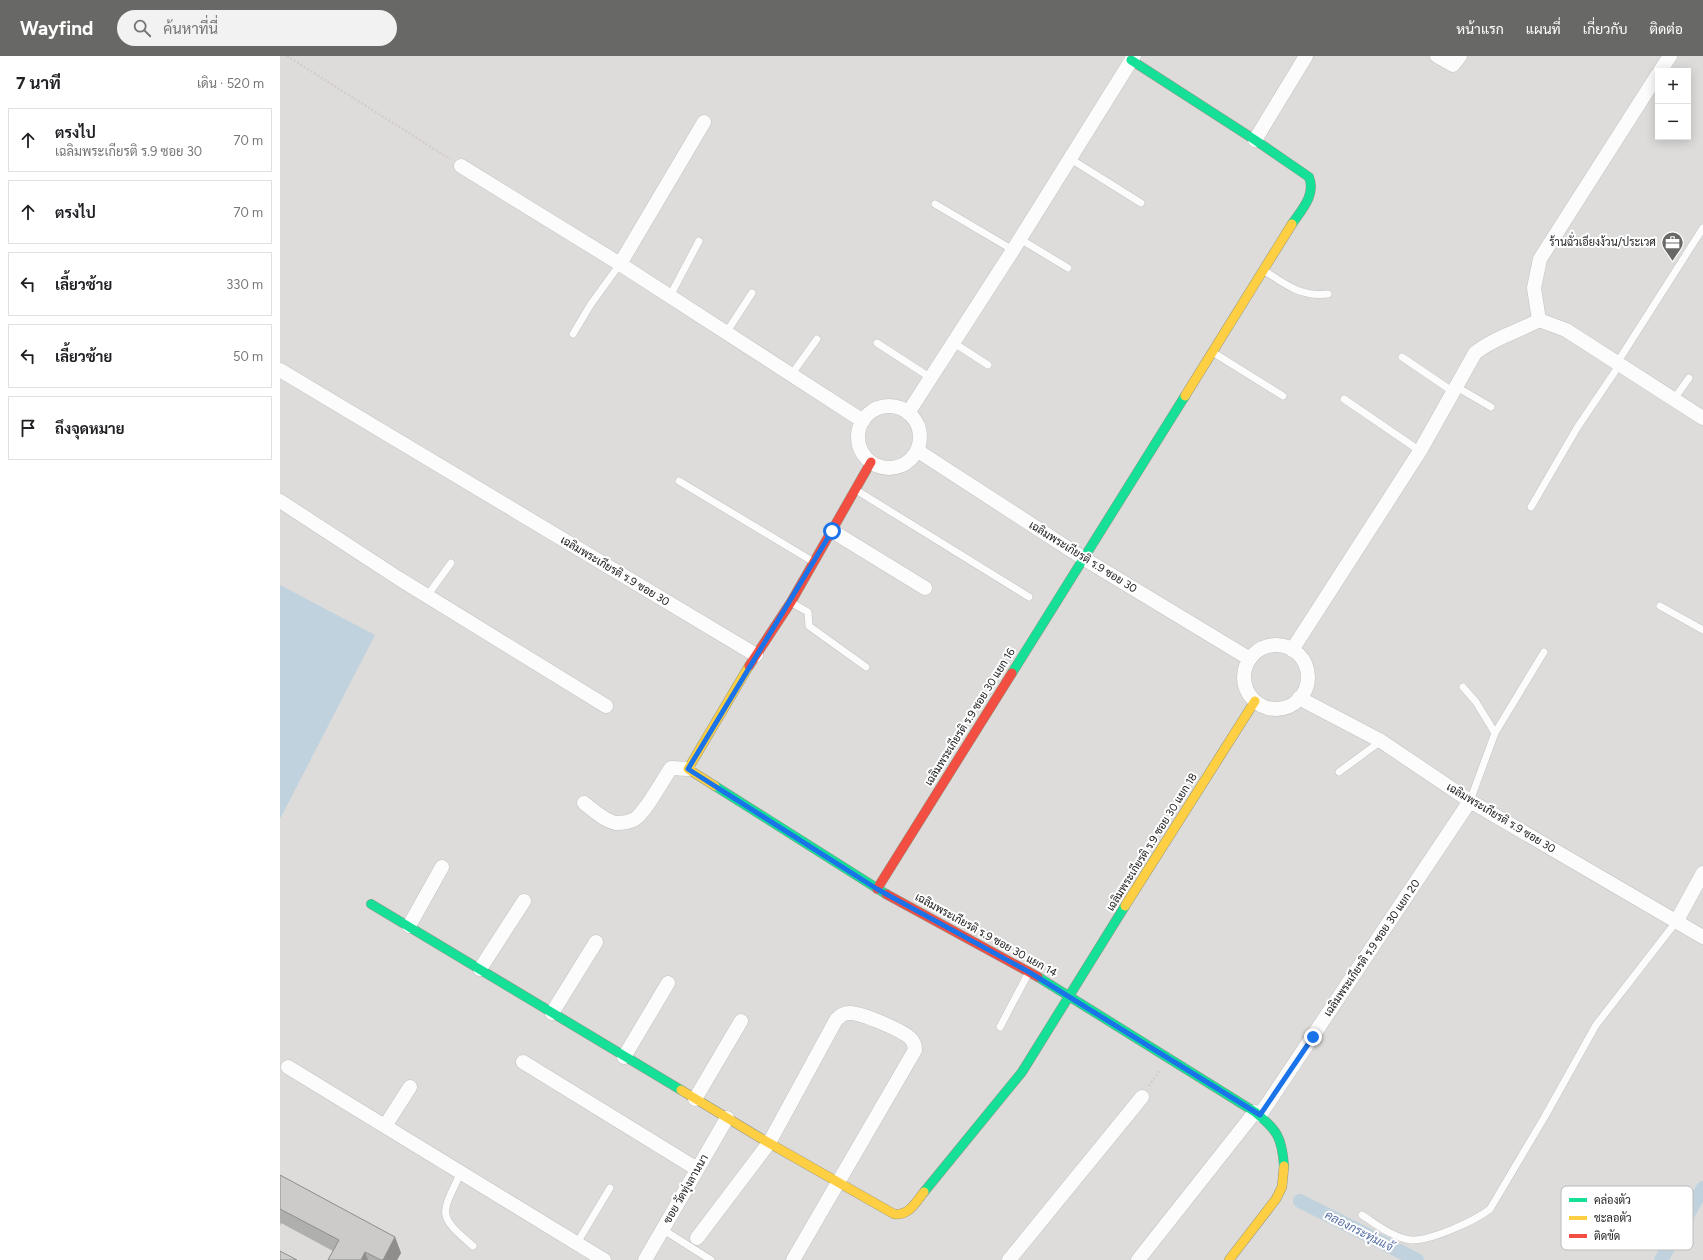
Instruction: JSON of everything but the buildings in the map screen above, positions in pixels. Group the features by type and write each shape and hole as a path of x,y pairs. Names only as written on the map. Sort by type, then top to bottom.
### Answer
{"street":[{"path":"1255,140 1306,56"},
{"path":"1437,56 1454,65 1460,56"},
{"path":"1662,68 1670,56"},
{"path":"908,413 954,343 1132,58"},
{"name":"เฉลิมพระเกียรติ ร.9 ซอย 30 แยก 16","path":"877,889 1311,194 1312,185 1309,177 1132,58"},
{"path":"1539,320 1534,288 1540,259 1655,79"},
{"path":"620,264 704,122"},
{"path":"461,166 620,264 863,421"},
{"path":"1539,320 1566,330 1703,418"},
{"path":"1292,650 1420,451 1475,353 1484,345 1526,328 1539,320"},
{"name":"เฉลิมพระเกียรติ ร.9 ซอย 30","path":"280,370 756,655"},
{"path":"889,406 899,408 913,418 920,430 920,444 918,451 913,458 897,467 888,468 871,462 861,451 859,444 860,428 863,421 879,408 889,406"},
{"name":"เฉลิมพระเกียรติ ร.9 ซอย 30","path":"918,451 1083,558 1250,659"},
{"path":"584,803 600,816 615,823 626,822 634,819 648,802 671,768 688,769 814,562 871,462"},
{"path":"280,501 427,596 606,706"},
{"path":"832,531 925,588"},
{"path":"1274,645 1283,646 1300,656 1305,664 1308,674 1307,684 1296,702 1286,707 1276,709 1265,707 1255,701 1245,686 1244,676 1250,659 1260,650 1274,645"},
{"name":"เฉลิมพระเกียรติ ร.9 ซอย 30","path":"1299,698 1381,741 1470,801 1703,937"},
{"name":"เฉลิมพระเกียรติ ร.9 ซอย 30 แยก 18","path":"371,904 624,1057 837,1183 894,1214 900,1215 908,1212 1022,1072 1043,1040 1068,996 1255,701"},
{"name":"เฉลิมพระเกียรติ ร.9 ซอย 30 แยก 14","path":"688,769 877,889 1029,972 1258,1113 1272,1126 1278,1135 1283,1152 1284,1170 1282,1187 1276,1199 1229,1260"},
{"name":"เฉลิมพระเกียรติ ร.9 ซอย 30 แยก 20","path":"1138,1260 1258,1113 1470,801"},
{"path":"409,926 442,867"},
{"path":"1676,922 1703,873"},
{"path":"480,969 524,901"},
{"path":"552,1013 596,942"},
{"path":"624,1057 668,983"},
{"path":"697,1238 769,1143 836,1020 842,1014 848,1012 860,1013 906,1034 913,1040 915,1046 913,1055 793,1260"},
{"path":"695,1099 742,1021"},
{"path":"523,1062 697,1169"},
{"path":"288,1067 604,1260"},
{"path":"385,1126 410,1087"},
{"path":"1009,1260 1142,1097"},
{"name":"ซอย วัดทุ่งลานนา","path":"644,1260 727,1118"}],"lane":[{"path":"1069,158 1141,203"},
{"path":"935,204 1068,268"},
{"path":"1531,507 1577,428 1703,228"},
{"path":"670,296 699,241"},
{"path":"573,334 591,304 620,264"},
{"path":"1263,270 1298,291 1309,295 1328,294"},
{"path":"726,333 752,293"},
{"path":"791,375 817,339"},
{"path":"877,343 930,378"},
{"path":"954,343 988,365"},
{"path":"1212,352 1283,396"},
{"path":"1402,357 1454,389 1491,407"},
{"path":"1674,399 1690,378"},
{"path":"1344,399 1420,451"},
{"path":"679,481 814,562"},
{"path":"856,490 1030,597"},
{"path":"427,596 451,563"},
{"path":"790,602 808,612 809,626 866,667"},
{"path":"1660,606 1703,630"},
{"path":"1470,801 1495,733 1544,652"},
{"path":"1463,687 1476,702 1495,733"},
{"path":"1339,772 1381,741"},
{"path":"1362,1215 1394,1235 1411,1240 1436,1235 1481,1216 1490,1209 1544,1118 1596,1025 1676,922"},
{"path":"1000,1027 1029,972"},
{"path":"461,1172 446,1206 445,1214 452,1229 472,1246"},
{"path":"577,1244 610,1188"},
{"path":"662,1230 711,1260"}],"path":[{"path":"286,56 461,166"},
{"path":"1142,1097 1168,1058"}],"shaded area":[{"path":"280,56 1703,56 1703,1260 280,1260"}],"water":[{"path":"280,585 375,635 280,819"}],"waterway":[{"path":"1693,1205 1703,1188"},
{"name":"คลองกระทุ่มแจ้","path":"1300,1201 1417,1260"},
{"path":"1661,1260 1667,1250"}],"traffic: fast":[{"path":"1131,60 1255,140 1309,177 1311,190 1307,202 1292,224"},
{"path":"1012,673 1185,396"},
{"path":"715,786 886,894"},
{"path":"371,904 681,1090"},
{"path":"924,1192 1022,1072 1125,906"},
{"path":"1038,977 1255,1112 1269,1124 1277,1135 1282,1148 1284,1166"}],"traffic: slow":[{"path":"1185,396 1292,224"},
{"path":"715,786 688,769 749,666"},
{"path":"1125,906 1255,701"},
{"path":"681,1090 762,1139 894,1214 908,1211 924,1192"},
{"path":"1229,1260 1276,1199 1282,1187 1284,1166"}],"traffic: jam":[{"path":"749,666 791,602 871,462"},
{"path":"877,889 1012,673"},
{"path":"886,894 1038,977"}],"place":[{"name":"ร้านฉั่วเอียงง้วน/ประเวศ","path":"1672,262"}],"route":[{"path":"832,531 688,769 877,889 1029,972 1260,1115 1313,1037"}]}
